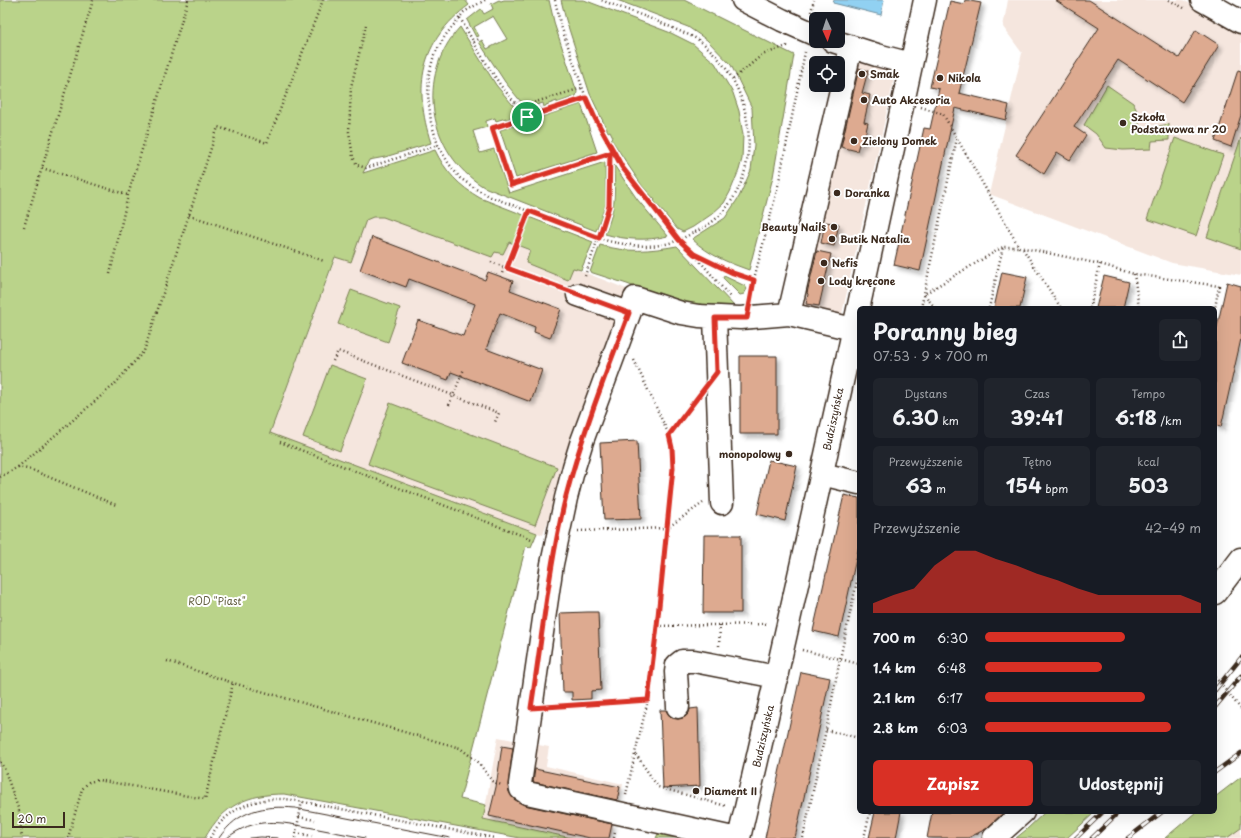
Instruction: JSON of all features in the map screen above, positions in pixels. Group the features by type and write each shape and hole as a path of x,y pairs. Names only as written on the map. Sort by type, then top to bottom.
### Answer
{"street":[{"path":"743,0 808,32"},
{"name":"Budziszyńska","path":"858,306 925,0"},
{"path":"1202,0 1241,22"},
{"path":"845,45 911,64"},
{"path":"789,314 841,48"},
{"path":"578,295 629,313"},
{"path":"733,838 534,795 521,789 520,784 558,532 574,467 635,298 681,313 715,318 747,318 789,314 853,328"},
{"name":"Budziszyńska","path":"739,838 777,677 857,310"},
{"path":"715,318 722,497"},
{"path":"822,474 857,483"},
{"path":"1217,590 1241,559"},
{"path":"678,707 676,672 677,665 682,661 694,661 777,677"},
{"path":"994,838 1021,814"}],"path":[{"path":"24,227 93,0"},
{"path":"110,274 128,194 188,0"},
{"path":"0,477 18,467 114,385 144,351 218,127 267,143 324,0"},
{"path":"485,0 464,12 445,36 434,55 429,74 428,95 431,122 438,145 449,164 460,178 491,197 608,241 627,245 647,246 665,244 679,240 701,229 718,217 730,203 739,187 747,164 749,146 744,104 733,79 722,62 706,45 692,36 664,23 601,0"},
{"path":"555,0 560,24 582,88 612,152 679,240 694,254 747,318"},
{"path":"460,18 502,86 527,117"},
{"path":"366,25 351,87 349,132 353,157 357,165 366,168 438,145"},
{"path":"733,79 762,56 787,46 808,32"},
{"path":"747,318 754,280 778,186 808,32"},
{"path":"474,42 480,38"},
{"path":"519,107 582,88"},
{"path":"586,98 492,128 511,185 612,152"},
{"path":"920,106 943,114 1019,247"},
{"path":"921,306 957,138"},
{"path":"491,262 578,295 609,206 612,152"},
{"path":"42,168 128,194"},
{"path":"501,277 529,211"},
{"path":"189,215 324,260"},
{"path":"924,294 1003,247 1019,247 1100,264 1134,274 1219,286 1215,306"},
{"path":"989,306 1003,247"},
{"path":"1023,248 1060,306"},
{"path":"694,254 733,273 754,280"},
{"path":"1090,306 1100,264"},
{"path":"1134,274 1139,306"},
{"path":"924,294 933,306"},
{"path":"621,334 669,435 672,448 673,468 648,700 631,772"},
{"path":"333,360 338,351 499,413 495,422"},
{"path":"449,405 464,369"},
{"path":"669,435 698,397"},
{"path":"280,442 534,540"},
{"path":"18,467 32,470 116,506"},
{"path":"558,532 667,528 722,497"},
{"path":"803,838 857,581"},
{"path":"657,626 768,624"},
{"path":"802,650 857,663"},
{"path":"168,661 234,683 460,748 478,762 492,781 507,788 521,789"},
{"path":"1217,679 1241,709"},
{"path":"68,838 82,789 89,782 98,780 205,799 234,683"},
{"path":"531,708 648,700"},
{"path":"826,730 857,738"},
{"path":"635,753 658,787 726,806"},
{"path":"0,762 4,768 19,811 22,838"},
{"path":"210,838 223,820 233,812 248,804 275,798 495,838"},
{"path":"296,838 302,802"},
{"path":"864,838 870,814"},
{"path":"299,817 315,820"},
{"path":"296,833 312,836"}],"shaded area":[{"name":"Szkoła Podstawowa nr 20","path":"1008,0 1183,0 1241,31 1241,275 1172,263 989,194 1022,53 1003,27"},
{"path":"855,54 897,65 840,323 798,311"},
{"path":"363,184 629,290 543,535 270,434"},
{"path":"498,737 549,747 546,766 623,784 611,838 572,838 483,819"},
{"path":"1241,828 1241,838 1227,838"}],"green space":[{"name":"ROD \"Piast\"","path":"0,0 465,0 469,5 453,19 440,34 431,50 425,66 422,84 422,103 425,122 431,143 385,157 369,160 363,173 435,150 443,165 453,177 480,198 593,242 581,270 573,268 568,280 526,263 530,250 509,242 503,254 495,252 492,257 383,217 373,217 366,220 351,262 335,257 270,433 537,533 531,547 526,546 460,799 486,805 483,819 572,838 520,838 284,794 259,796 238,804 220,817 205,838 0,838"},
{"path":"499,0 549,0 555,26 577,92 576,96 557,103 557,101 544,107 543,103 533,106 534,111 526,108 505,82 479,42 482,40 487,49 507,39 493,16 474,27 479,36 476,37 467,20 481,9 484,14 493,9 491,4"},
{"path":"561,0 584,0 671,33 693,44 715,63 733,93 739,111 743,135 742,159 739,170 724,203 712,214 693,227 683,232 677,229 654,201 655,200 642,186 611,139 613,137 610,131 608,132 590,94"},
{"path":"617,0 684,0 794,55 773,177 749,270 712,254 692,239 725,218 739,197 751,170 754,145 752,108 731,65 707,40 688,27"},
{"path":"460,27 496,85 517,110 516,114 506,120 506,118 496,121 495,118 486,121 487,127 473,131 480,153 494,149 509,193 605,162 606,204 596,231 484,187 465,172 450,155 440,134 434,113 433,90 437,68 446,47"},
{"path":"1107,85 1133,103 1139,115 1139,126 1146,129 1169,124 1169,140 1152,141 1151,149 1123,150 1106,148 1096,134 1084,125"},
{"path":"581,104 597,152 516,178 500,130"},
{"path":"1175,138 1223,155 1196,236 1147,219"},
{"path":"1241,138 1241,249 1207,237"},
{"path":"614,165 637,199 668,236 652,239 636,239 621,238 605,234 613,208 615,184"},
{"path":"600,245 610,248 629,250 657,249 677,246 736,308 701,312 627,284 590,272"},
{"path":"724,276 745,286 747,289 744,294 740,295 723,278"},
{"path":"351,290 400,308 388,342 338,324"},
{"path":"330,365 367,379 340,451 303,437"},
{"path":"390,403 557,467 535,525 368,464"},
{"path":"1241,777 1241,828 1227,838 1165,838 1194,814 1217,814 1217,795"},
{"path":"1043,814 1093,814 1067,838 1016,838"},
{"path":"666,832 682,838 656,838 658,834"}],"water":[{"path":"834,0 884,0 881,15 833,3"}],"building":[{"path":"965,0 981,3 959,93 1009,105 1006,120 955,108 920,271 894,265 924,128 930,129 939,89 930,87 950,1 964,4"},
{"path":"1055,0 1089,0 1179,58 1196,30 1219,45 1182,102 1118,60 1074,127 1086,135 1070,160 1057,152 1044,174 1016,155 1099,28"},
{"path":"859,68 868,71 862,93 870,95 864,122 868,123 863,144 859,144 857,151 841,147"},
{"path":"1238,70 1241,71 1241,115 1231,147 1215,141"},
{"path":"825,222 839,224 834,246 821,243"},
{"path":"372,237 485,280 488,272 513,281 510,290 561,309 550,338 534,332 535,327 500,313 486,349 542,370 531,402 451,372 448,380 402,363 418,320 463,336 475,304 409,279 406,287 360,270"},
{"path":"817,251 831,254 819,306 806,304 807,293"},
{"path":"1002,272 1027,277 1020,306 994,306"},
{"path":"1104,276 1129,282 1123,306 1096,306"},
{"path":"1227,282 1241,286 1241,339 1221,427 1217,426 1217,327"},
{"path":"740,356 777,356 777,434 740,434"},
{"path":"637,441 641,519 604,520 600,443"},
{"path":"769,460 797,466 785,521 757,514"},
{"path":"844,495 857,498 857,554 839,637 813,631"},
{"path":"704,535 741,535 741,613 703,613"},
{"path":"598,612 601,690 591,691 591,699 572,700 572,692 563,692 560,613"},
{"path":"801,672 830,678 818,734 795,838 765,838"},
{"path":"698,708 700,786 663,788 660,710 666,710 672,718 678,719 685,717 689,713 690,709"},
{"path":"502,746 513,748 508,786 509,792 514,799 524,805 612,824 609,838 590,838 489,816 496,787"},
{"path":"535,769 620,787 617,800 533,782"},
{"path":"875,814 901,814 896,838 869,838"},
{"path":"932,814 1002,814 986,829 968,838 927,838"}],"tram line":[{"path":"219,838 226,829 243,815 252,811 273,807 295,808 450,838"},
{"path":"227,838 248,826 268,822 290,824 365,838"},
{"path":"250,838 278,838"}],"railway":[{"path":"1217,688 1241,658"},
{"path":"1217,705 1241,676"},
{"path":"1217,771 1241,753"},
{"path":"1076,838 1101,814"},
{"path":"1092,838 1117,814"},
{"path":"1128,838 1159,814"}],"place":[{"name":"Smak","path":"862,74"},
{"name":"Nikola","path":"940,78"},
{"name":"Auto Akcesoria","path":"864,100"},
{"name":"Szkoła Podstawowa nr 20","path":"1123,123"},
{"name":"Zielony Domek","path":"854,141"},
{"name":"Doranka","path":"837,193"},
{"name":"Beauty Nails","path":"834,227"},
{"name":"Butik Natalia","path":"832,239"},
{"name":"Nefis","path":"824,263"},
{"name":"Lody kręcone","path":"821,281"},
{"name":"monopolowy","path":"789,454"},
{"name":"Diament II","path":"696,791"}],"route":[{"path":"527,117 492,128 511,185 614,152 622,167 650,204 679,240 694,254 733,273 754,280 747,318 715,318 717,372 669,435 672,448 673,468 648,700 531,708 552,564 566,498 582,441 629,313 507,268 529,211 599,238 609,206 610,182 610,153 614,152 595,118 586,98 527,117"}]}
